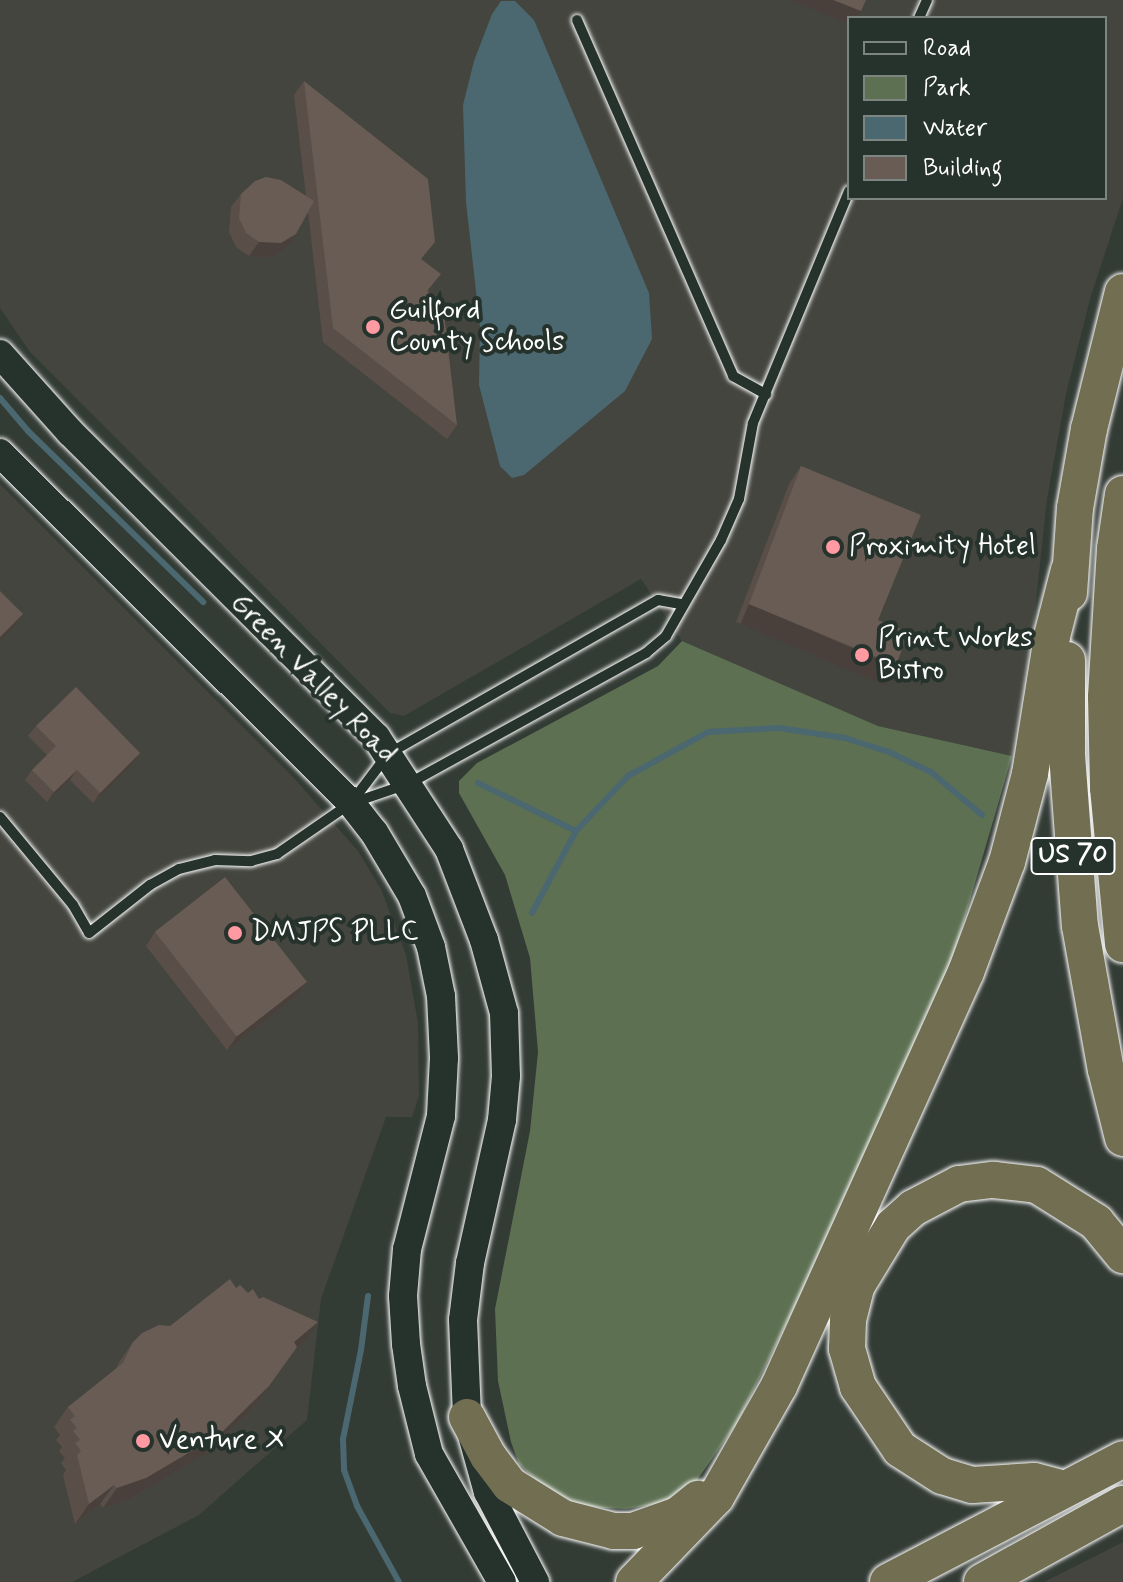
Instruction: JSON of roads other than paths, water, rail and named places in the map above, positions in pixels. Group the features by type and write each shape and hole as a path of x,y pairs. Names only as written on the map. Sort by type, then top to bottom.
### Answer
{"highway":[{"name":"US 70","path":"1123,292 1089,429 1069,570 1066,695 1072,851 1080,926 1095,1015 1123,1138"},
{"name":"US 70","path":"1123,494 1115,549 1106,697 1109,803 1123,944"},
{"path":"634,1582 716,1497 749,1440 811,1318 966,972 1007,862 1030,774 1052,636 1069,570"},
{"path":"1064,1489 1034,1481 972,1485 942,1476 900,1449 858,1387 847,1349 848,1320 857,1285 893,1226 913,1208 959,1184 994,1180 1037,1185 1096,1222 1123,1255"},
{"path":"467,1417 488,1456 510,1485 563,1518 614,1531 633,1531 678,1515 706,1493 749,1440"},
{"path":"888,1582 1123,1459"},
{"path":"982,1582 1123,1504"}],"main road":[{"name":"Green Valley Road","path":"0,354 40,402 376,737 449,849 484,940 504,1013 506,1076 502,1120 470,1263 463,1320 467,1417 488,1492 535,1582"},
{"name":"Green Valley Road","path":"0,453 351,803 374,832 412,896 431,947 441,996 444,1058 442,1101 407,1249 403,1296 406,1344 412,1386 429,1454 502,1582"}],"lane":[{"path":"577,20 733,376 766,394"},
{"path":"0,817 73,905 89,933 150,885 179,869 215,860 251,861 277,854 351,803 408,784 646,653 666,636 681,604 721,540 739,499 753,423 847,196"},
{"path":"351,803 388,754 658,600 681,604"}],"water":[{"path":"501,1 515,1 534,20 649,293 652,339 625,391 524,475 512,478 500,466 479,385 480,327 466,202 463,105 474,61 492,14"}],"waterway":[{"path":"0,398 28,431 203,602"},
{"path":"532,913 576,831 628,776 708,732 779,728 845,738 889,752 931,772 982,815"},
{"path":"478,783 576,831"},
{"path":"368,1296 361,1350 343,1439 344,1470 357,1506 399,1582"}],"place":[{"name":"Guilford County Schools","path":"373,327"},
{"name":"Proximity Hotel","path":"833,547"},
{"name":"Print Works Bistro","path":"862,655"},
{"name":"DMJPS PLLC","path":"235,933"},
{"name":"Venture X","path":"143,1441"}]}
